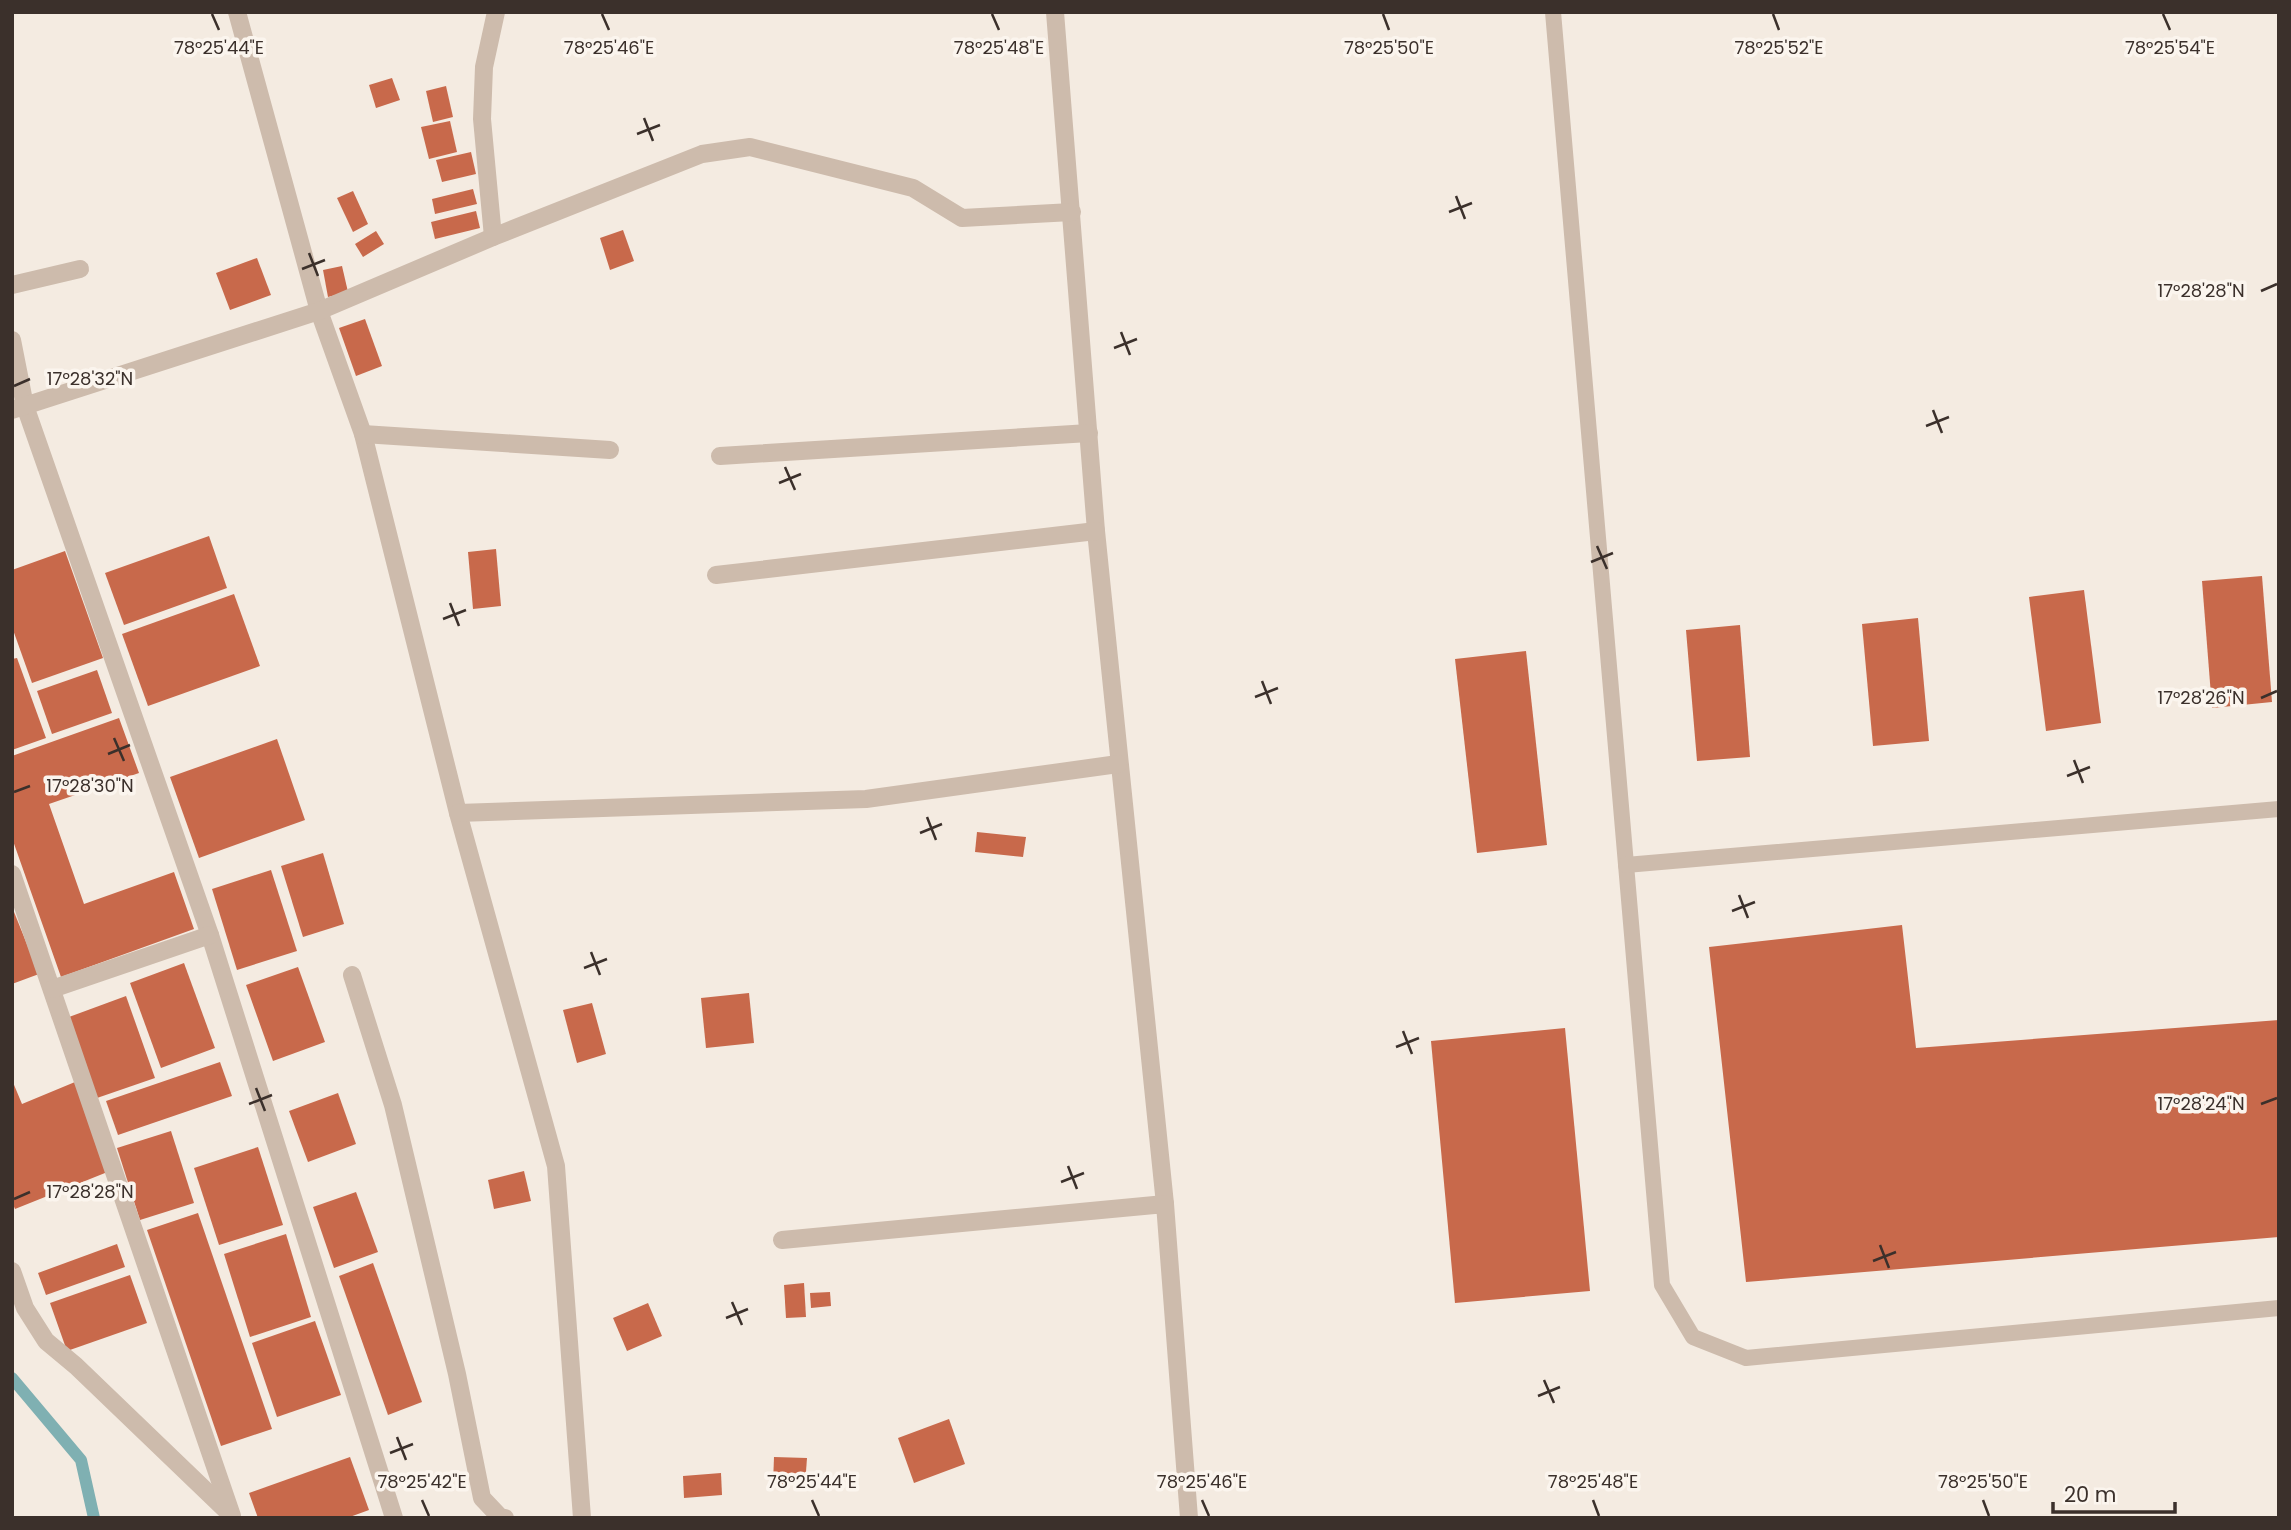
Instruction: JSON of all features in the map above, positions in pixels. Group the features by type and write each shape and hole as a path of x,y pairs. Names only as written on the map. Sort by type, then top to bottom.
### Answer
{"street":[{"path":"237,12 319,311 363,434 458,813 556,1166 582,1518"},
{"path":"493,237 482,119 484,66 496,12"},
{"path":"1055,12 1096,531 1165,1204 1189,1518"},
{"path":"19,408 319,311 493,237 702,154 750,147 913,188 962,218 1072,212"},
{"path":"12,285 80,269"},
{"path":"12,340 19,408 210,936 394,1518"},
{"path":"720,456 1088,433"},
{"path":"363,434 610,450"},
{"path":"716,575 1096,531"},
{"path":"458,813 866,799 1118,764"},
{"path":"12,874 232,1517"},
{"path":"52,989 210,936"},
{"path":"352,975 393,1105 457,1374 482,1498 500,1517 505,1518"},
{"path":"782,1240 1165,1204"},
{"path":"12,1271 25,1308 46,1341 76,1366 232,1517"}],"lane":[{"path":"1553,12 1662,1285 1693,1337 1746,1358 2279,1308"},
{"path":"1626,865 2279,809"}],"building":[{"path":"392,78 400,100 376,108 369,85"},
{"path":"446,86 453,117 433,122 426,91"},
{"path":"450,121 457,152 429,159 421,127"},
{"path":"471,152 476,174 442,182 436,160"},
{"path":"473,189 477,204 435,214 432,199"},
{"path":"353,191 368,224 353,232 337,198"},
{"path":"476,211 480,228 435,239 431,222"},
{"path":"623,230 634,261 610,270 600,238"},
{"path":"376,231 384,244 363,257 355,244"},
{"path":"257,258 271,295 230,310 216,273"},
{"path":"342,266 348,292 328,297 323,270"},
{"path":"365,319 382,366 356,376 339,328"},
{"path":"209,536 227,588 124,625 105,573"},
{"path":"496,549 501,606 473,609 468,552"},
{"path":"65,551 103,658 32,683 12,627 12,570"},
{"path":"2262,576 2272,702 2212,708 2202,581"},
{"path":"2084,590 2101,723 2046,731 2029,597"},
{"path":"234,594 260,666 148,706 122,634"},
{"path":"1918,618 1929,741 1873,746 1862,624"},
{"path":"1740,625 1750,757 1697,761 1686,630"},
{"path":"1526,651 1547,845 1477,853 1455,659"},
{"path":"17,658 46,738 12,750 12,659"},
{"path":"97,670 112,713 52,734 37,691"},
{"path":"119,718 139,773 49,804 84,904 174,872 194,929 61,977 12,838 12,756"},
{"path":"277,739 305,820 199,858 170,777"},
{"path":"977,832 1026,837 1023,857 975,852"},
{"path":"323,853 344,924 303,937 281,866"},
{"path":"271,870 297,951 237,970 212,889"},
{"path":"12,907 39,974 12,984"},
{"path":"1902,925 1916,1048 2279,1020 2279,1237 1746,1282 1709,947"},
{"path":"184,963 215,1048 161,1068 130,983"},
{"path":"298,967 325,1042 273,1061 246,985"},
{"path":"749,993 754,1043 706,1048 701,998"},
{"path":"126,996 155,1078 97,1098 69,1017"},
{"path":"592,1003 606,1054 577,1063 563,1010"},
{"path":"1565,1028 1590,1291 1455,1303 1431,1041"},
{"path":"220,1062 232,1096 118,1135 106,1101"},
{"path":"12,1080 22,1104 75,1082 110,1171 15,1209 12,1202"},
{"path":"338,1093 356,1144 308,1162 289,1111"},
{"path":"171,1131 194,1203 140,1220 117,1148"},
{"path":"258,1147 283,1225 219,1245 194,1168"},
{"path":"524,1171 531,1201 494,1209 488,1180"},
{"path":"356,1192 378,1252 334,1268 313,1207"},
{"path":"198,1213 272,1429 221,1446 147,1230"},
{"path":"286,1234 311,1317 250,1337 224,1254"},
{"path":"117,1244 125,1267 46,1295 38,1273"},
{"path":"373,1263 422,1402 388,1415 339,1276"},
{"path":"130,1275 147,1323 67,1351 50,1303"},
{"path":"804,1283 806,1317 786,1318 784,1285"},
{"path":"830,1292 831,1306 811,1308 810,1293"},
{"path":"648,1303 662,1336 627,1351 613,1318"},
{"path":"315,1321 341,1395 277,1417 252,1343"},
{"path":"949,1419 965,1464 914,1483 898,1438"},
{"path":"350,1457 369,1510 347,1518 258,1518 249,1493"},
{"path":"774,1457 807,1458 805,1485 773,1484"},
{"path":"721,1473 722,1495 684,1498 683,1476"}],"waterway":[{"path":"12,1378 81,1460 94,1518"}]}
